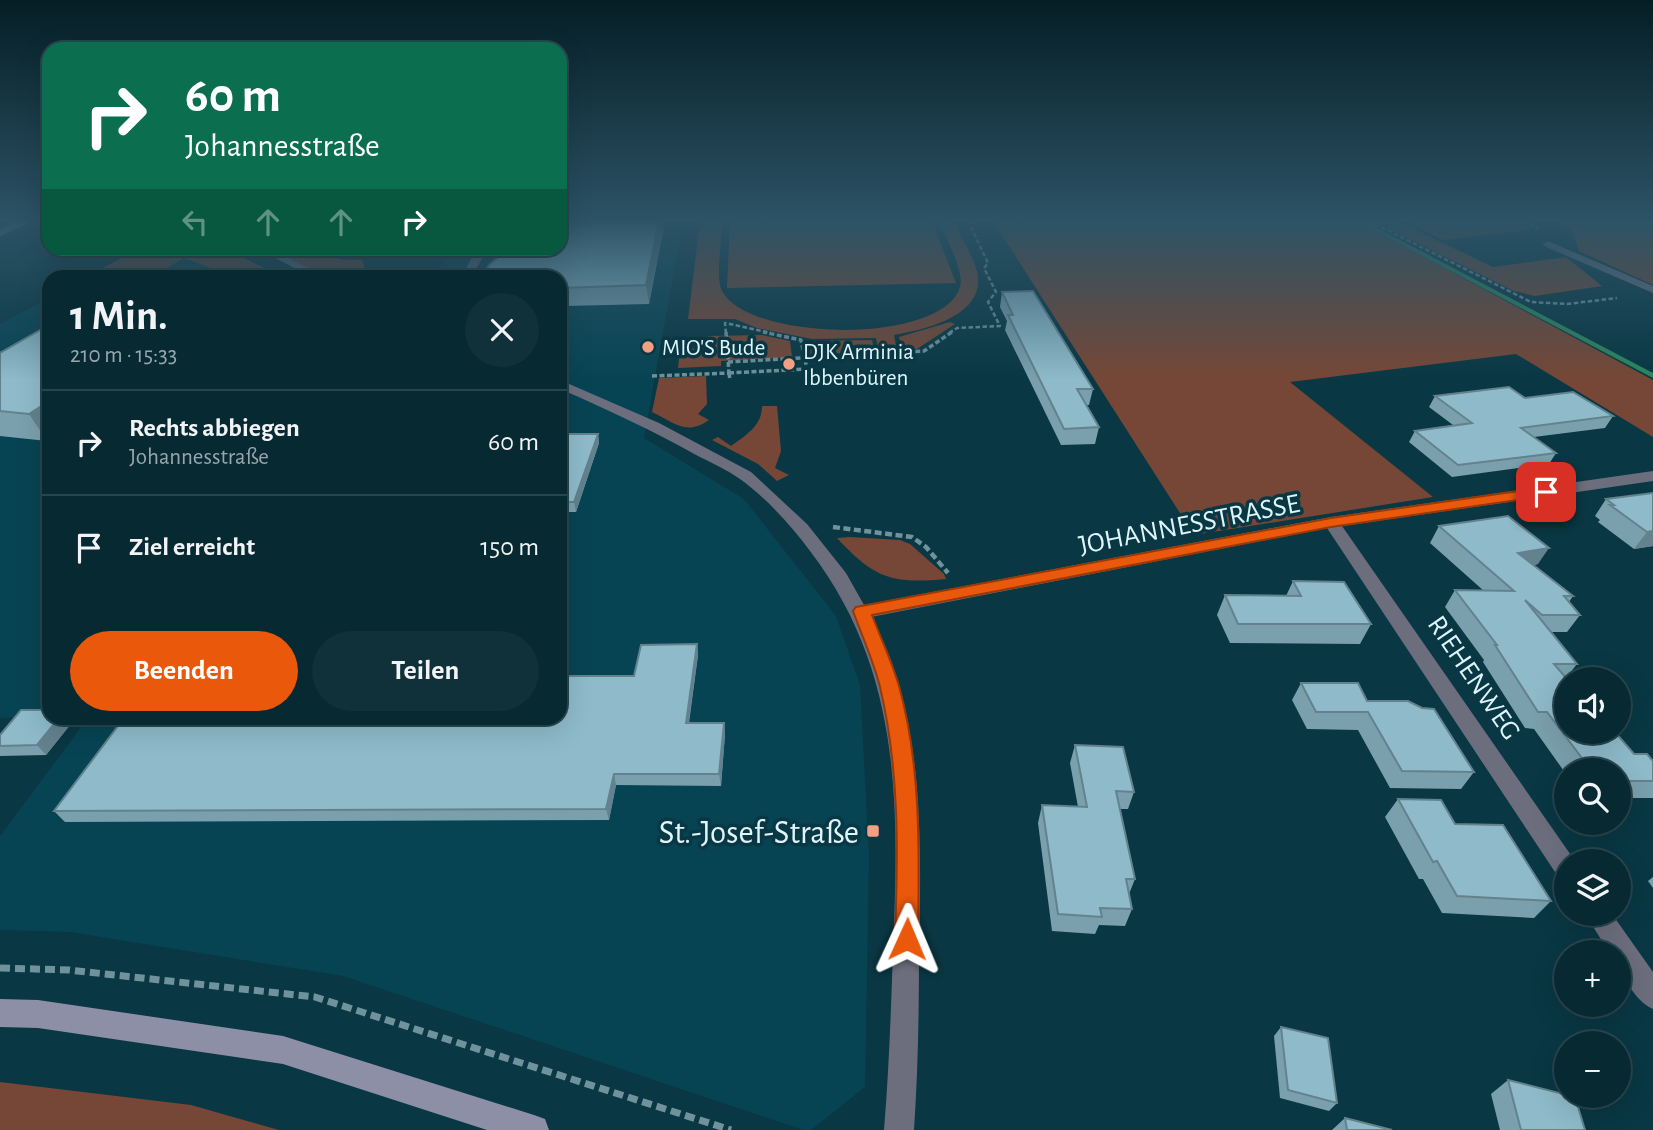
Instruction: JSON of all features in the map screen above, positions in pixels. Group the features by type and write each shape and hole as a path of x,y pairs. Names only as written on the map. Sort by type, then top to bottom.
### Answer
{"main road":[{"path":"0,1013 38,1014 284,1050 534,1130"}],"street":[{"path":"1616,274 1653,290"},
{"path":"567,387 660,428 748,478 816,544 839,573 862,611 889,686 902,753 909,830 904,1076 899,1130"},
{"name":"JOHANNESSTRASSE","path":"862,611 1331,522 1653,476"},
{"name":"RIEHENWEG","path":"1331,522 1554,849"},
{"path":"1606,926 1653,995"}],"path":[{"path":"728,362 924,351 957,328 1000,326 988,302 996,292 987,274"},
{"path":"1474,274 1531,302 1567,304 1629,296"},
{"path":"652,376 729,373 801,370 807,369 801,340 769,335 734,323 725,323 728,362 729,373 730,380"},
{"path":"801,370 802,376"},
{"path":"828,525 842,530 889,532 912,537 926,547 965,593"},
{"path":"0,968 69,970 315,997 731,1130"}],"shaded area":[{"path":"567,274 674,274 644,438 744,499 836,616 860,685 869,856 865,1087 811,1130 804,1130 343,976 70,932 0,930 0,836 83,725 567,725"},
{"path":"694,274 719,274 722,291 739,308 768,320 805,327 845,330 884,327 919,319 946,306 960,287 960,274 978,274 977,291 961,312 934,325 894,335 896,346 878,347 876,338 812,339 757,328 735,319 688,319"},
{"path":"728,274 952,274 956,283 727,288"},
{"path":"1027,274 1455,274 1653,380 1653,437 1516,354 1290,382 1433,497 1194,535"},
{"path":"1479,274 1587,274 1602,286 1535,296 1514,291"},
{"path":"1628,274 1653,274 1653,285"},
{"path":"42,302 42,716 0,718 0,324"},
{"path":"950,322 955,324 917,349 810,355 808,341 872,340 874,349 902,347 899,337"},
{"path":"762,335 790,341 792,357 721,361 721,366 678,368 680,349 707,348 708,336"},
{"path":"706,376 707,404 698,414 709,420 701,425 687,427 674,424 652,412 659,378"},
{"path":"762,406 777,406 781,451 775,468 789,475 777,481 758,464 712,440 718,437 731,446 756,425"},
{"path":"837,538 900,540 910,544 944,574 946,579 912,580 886,576 862,562"},
{"path":"0,1082 191,1105 279,1130 0,1130"}],"building":[{"path":"567,274 648,274 646,285 567,288"},
{"path":"1033,291 1093,389 1077,389 1099,427 1064,429 1008,315 1013,315 1002,292"},
{"path":"42,329 42,406 29,414 0,411 0,353"},
{"path":"1509,387 1525,398 1573,392 1613,416 1521,428 1556,453 1458,465 1415,431 1472,423 1435,396"},
{"path":"567,434 598,434 574,502 567,502"},
{"path":"1653,493 1653,531 1647,532 1610,505 1614,505 1606,499"},
{"path":"1508,516 1549,548 1518,553 1573,596 1564,596 1580,615 1542,615 1525,600 1577,664 1554,664 1557,667 1554,667 1554,721 1547,712 1538,712 1497,645 1455,590 1514,591 1439,526"},
{"path":"1293,581 1344,582 1371,624 1238,624 1225,595 1301,596"},
{"path":"697,644 686,723 724,723 719,774 614,774 606,809 54,811 119,725 567,725 567,676 634,676 641,645"},
{"path":"1301,683 1358,683 1367,701 1408,701 1422,708 1434,709 1474,772 1402,771 1368,712 1316,712"},
{"path":"21,710 42,710 42,725 53,725 37,745 0,746 0,735"},
{"path":"1571,744 1625,744 1634,754 1647,754 1653,761 1653,781 1631,781 1631,758 1582,758"},
{"path":"1075,745 1123,747 1134,792 1116,791 1135,879 1126,879 1132,909 1100,908 1102,917 1058,914 1042,805 1087,807"},
{"path":"1398,799 1441,800 1455,824 1503,825 1551,901 1457,896 1437,861 1433,862"},
{"path":"1281,1027 1328,1038 1337,1103 1288,1090"},
{"path":"1508,1080 1554,1092 1554,1108 1578,1108 1585,1130 1521,1130"},
{"path":"1345,1118 1392,1130 1347,1130"}],"waterway":[{"path":"1459,274 1653,376"}],"place":[{"name":"MIO'S Bude","path":"648,347"},
{"name":"DJK Arminia Ibbenbüren","path":"789,364"},
{"name":"St.-Josef-Straße","path":"873,831"}],"route":[{"path":"907,939 909,830 902,753 889,686 862,611 1331,522 1546,492"}]}
